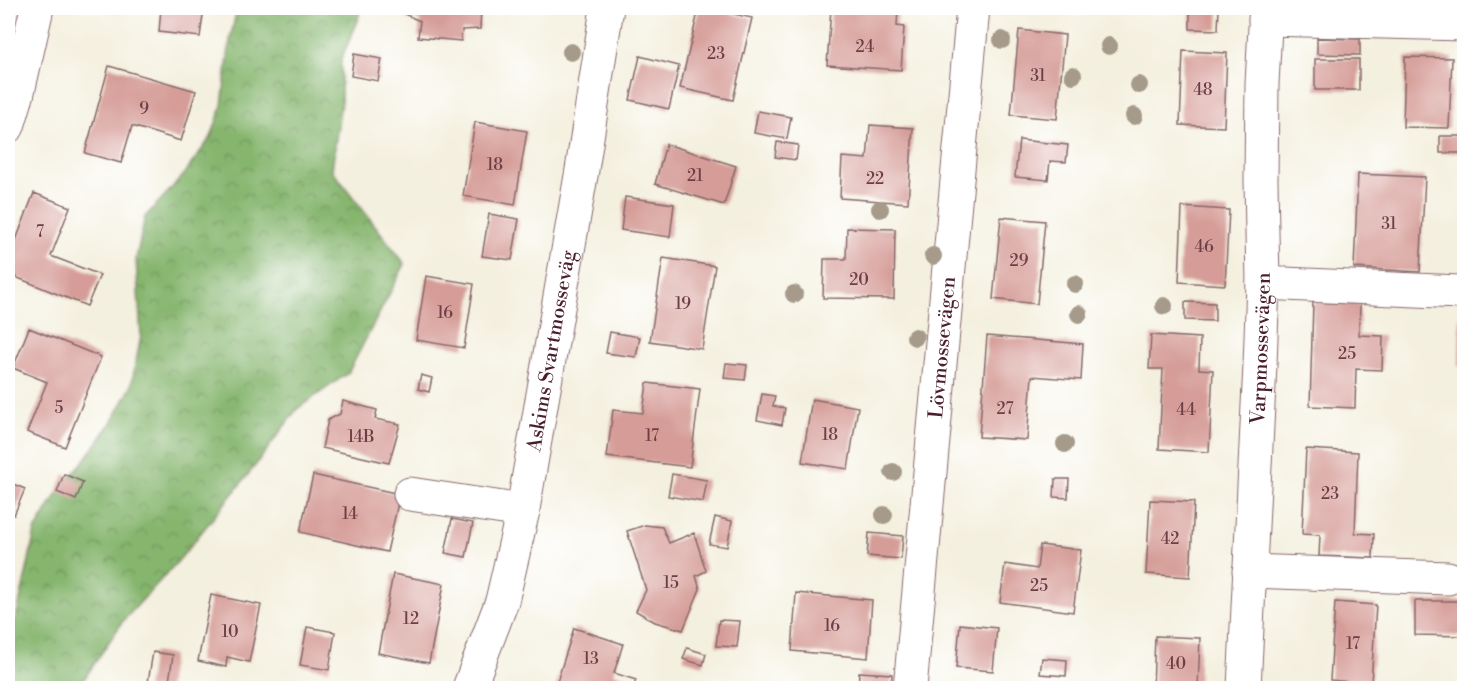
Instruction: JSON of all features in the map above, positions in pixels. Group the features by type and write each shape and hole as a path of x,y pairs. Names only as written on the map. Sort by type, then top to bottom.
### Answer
{"street":[{"path":"8,126 37,8"},
{"name":"Askims Svartmosseväg","path":"470,688 502,601 523,511 582,170 607,8"},
{"name":"Lövmossevägen","path":"910,688 973,8"},
{"path":"1265,13 1464,24"},
{"name":"Varpmossevägen","path":"1244,688 1263,284 1261,180 1265,13"},
{"path":"1263,284 1459,292"},
{"path":"410,494 523,511"},
{"path":"1249,571 1448,578"}],"green space":[{"path":"237,8 360,8 358,21 341,59 341,101 332,170 405,264 348,373 297,409 255,466 179,560 123,621 78,688 8,688 8,649 35,531 58,492 112,422 131,387 141,336 136,259 145,217 182,177 211,137 222,106 230,40"}],"building":[{"path":"161,8 204,8 200,37 159,32"},
{"path":"395,8 481,8 480,29 462,30 461,41 418,37 420,21"},
{"path":"699,8 752,18 733,100 680,88"},
{"path":"831,8 898,8 897,26 904,27 901,70 827,65"},
{"path":"1190,8 1219,8 1218,30 1190,29"},
{"path":"1019,30 1065,35 1057,119 1011,115"},
{"path":"1317,38 1360,39 1360,55 1317,54"},
{"path":"1183,51 1227,53 1224,127 1180,125"},
{"path":"354,54 382,59 378,81 351,76"},
{"path":"640,56 679,66 669,109 630,100"},
{"path":"1405,57 1452,58 1449,128 1403,127"},
{"path":"1315,59 1359,59 1359,90 1315,90"},
{"path":"109,66 196,91 181,141 132,126 121,163 85,153"},
{"path":"758,111 791,117 787,139 754,133"},
{"path":"475,122 527,131 515,205 463,196"},
{"path":"870,125 913,128 908,203 840,198 842,157 867,159"},
{"path":"1440,136 1464,136 1464,153 1440,153"},
{"path":"1019,140 1068,145 1066,162 1050,161 1048,180 1015,177"},
{"path":"777,142 798,145 796,160 775,157"},
{"path":"666,144 736,166 724,205 655,184"},
{"path":"1358,174 1425,177 1420,272 1354,268"},
{"path":"34,193 70,207 51,256 100,275 87,306 8,274 8,261"},
{"path":"625,197 674,204 670,237 621,230"},
{"path":"1182,207 1229,210 1225,285 1179,282"},
{"path":"489,214 519,219 512,260 482,256"},
{"path":"1001,217 1045,221 1037,304 993,299"},
{"path":"847,228 895,229 894,299 823,298 824,259 846,259"},
{"path":"663,258 715,266 702,349 650,341"},
{"path":"426,276 474,284 464,348 416,340"},
{"path":"1185,302 1215,303 1215,321 1185,320"},
{"path":"1313,302 1360,304 1359,335 1383,336 1382,370 1356,369 1355,408 1310,406"},
{"path":"1460,318 1464,319 1464,367 1459,366"},
{"path":"29,328 101,357 65,447 27,432 47,382 13,368"},
{"path":"610,332 640,337 636,357 606,353"},
{"path":"1151,335 1200,338 1199,369 1213,370 1209,452 1159,449 1163,369 1149,369"},
{"path":"987,336 1083,344 1081,380 1032,376 1027,440 979,437"},
{"path":"726,363 747,365 745,380 724,378"},
{"path":"421,375 432,378 429,392 418,389"},
{"path":"647,383 700,389 690,467 607,457 613,410 643,413"},
{"path":"762,394 775,396 773,406 785,408 782,425 757,420"},
{"path":"812,399 858,407 848,469 802,462"},
{"path":"343,401 377,410 375,419 400,424 389,463 322,448 328,420 340,414"},
{"path":"1306,449 1358,452 1355,533 1374,534 1373,558 1319,556 1320,535 1302,534"},
{"path":"64,474 83,482 76,500 57,492"},
{"path":"672,474 707,480 703,502 668,496"},
{"path":"313,475 400,494 387,552 300,532"},
{"path":"1055,479 1069,479 1068,498 1054,497"},
{"path":"8,482 25,489 14,515 8,513"},
{"path":"1150,500 1194,502 1190,577 1146,574"},
{"path":"715,517 732,521 727,547 709,544"},
{"path":"452,519 473,523 466,557 445,553"},
{"path":"645,525 662,527 669,543 694,533 706,571 696,576 700,589 683,630 655,622 636,611 646,590 627,531"},
{"path":"869,533 903,536 901,559 867,556"},
{"path":"1040,545 1081,550 1073,612 1000,602 1005,564 1037,569"},
{"path":"393,574 444,584 429,663 378,653"},
{"path":"796,593 872,600 868,658 792,651"},
{"path":"211,595 261,605 249,662 227,657 226,667 198,661"},
{"path":"1415,601 1464,601 1464,636 1415,635"},
{"path":"1335,602 1376,605 1371,684 1330,680"},
{"path":"719,620 740,621 737,647 716,646"},
{"path":"960,624 997,628 993,671 956,668"},
{"path":"307,627 335,632 329,670 300,665"},
{"path":"574,628 623,644 614,673 636,680 633,688 555,688"},
{"path":"1155,636 1200,638 1198,688 1153,688"},
{"path":"687,648 706,654 703,665 683,659"},
{"path":"153,652 173,655 168,688 147,688"},
{"path":"1042,658 1067,660 1066,676 1040,674"},
{"path":"859,672 892,674 891,688 858,688"}]}
